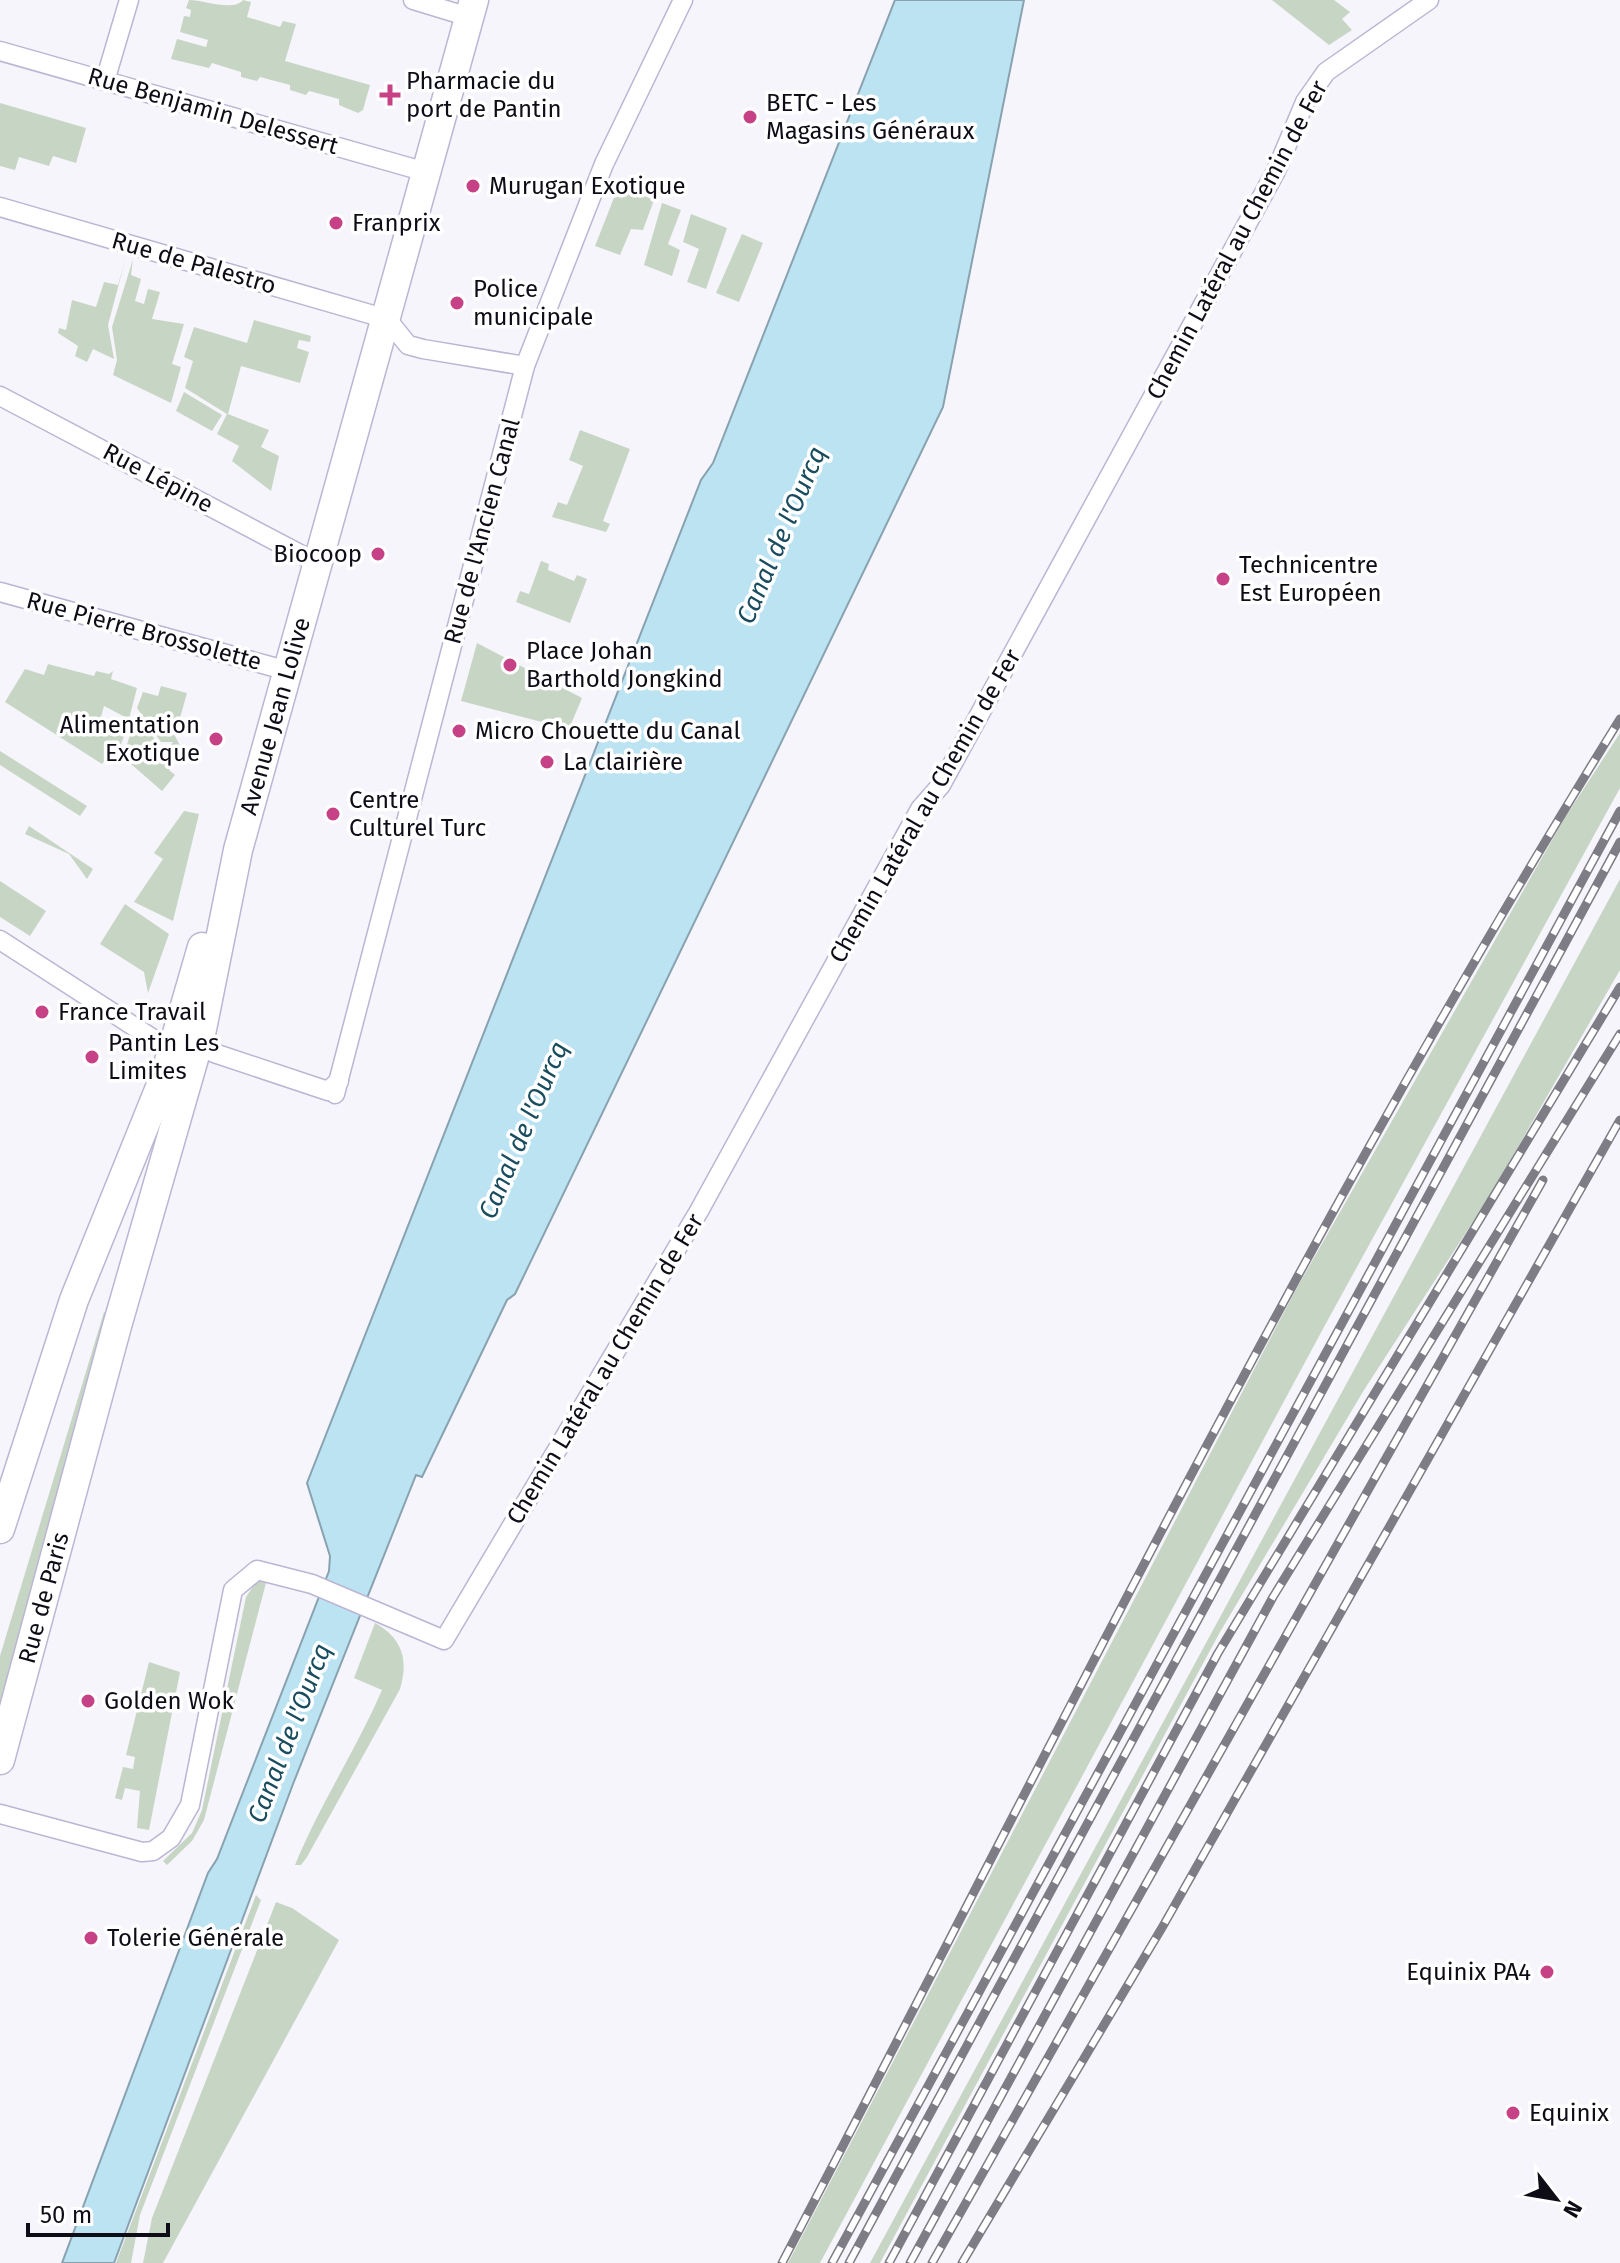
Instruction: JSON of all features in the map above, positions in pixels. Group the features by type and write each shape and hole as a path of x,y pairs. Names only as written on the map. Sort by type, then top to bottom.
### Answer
{"main road":[{"name":"Avenue Jean Lolive","path":"88,1434 201,1034 238,850 472,8"},
{"path":"0,1529 74,1300 114,1208 172,1051 212,908 238,850"},
{"name":"Rue de Paris","path":"0,1760 88,1434"}],"street":[{"path":"105,81 129,0"},
{"path":"413,0 472,8"},
{"name":"Rue de l'Ancien Canal","path":"214,1053 328,1091 337,1088 525,366 604,164 683,0"},
{"name":"Chemin Latéral au Chemin de Fer","path":"0,1814 142,1852 153,1851 171,1838 190,1805 233,1590 257,1570 376,1610 444,1640 699,1211 920,809 941,785 1276,171 1305,102 1326,72 1429,0"},
{"name":"Rue Benjamin Delessert","path":"0,51 426,172"},
{"name":"Rue de Palestro","path":"0,207 387,319"},
{"path":"387,319 408,345 525,366"},
{"name":"Rue Lépine","path":"1,394 317,563"},
{"name":"Rue Pierre Brossolette","path":"0,592 288,671"},
{"path":"0,940 172,1051"}],"green space":[{"path":"189,0 233,5 243,0 251,2 247,17 280,27 283,21 296,24 285,61 370,85 363,110 358,113 339,105 339,99 309,91 306,95 290,90 290,85 260,77 257,81 241,77 241,72 212,63 209,68 171,59 177,39 206,47 208,40 180,32 184,16 190,17 191,10 186,8"},
{"path":"1272,0 1334,0 1350,12 1342,19 1352,30 1329,45"},
{"path":"0,103 86,128 76,163 53,156 49,166 19,157 15,170 0,166"},
{"path":"619,185 654,200 643,230 631,229 620,255 595,246"},
{"path":"662,203 681,210 668,244 680,250 672,276 644,265"},
{"path":"691,214 727,228 706,289 687,282 699,249 683,242"},
{"path":"742,234 763,243 739,302 716,293"},
{"path":"126,257 108,325 114,359 93,349 87,362 75,356 78,346 58,333 59,328 66,330 72,300 96,307 104,282 118,285"},
{"path":"133,259 131,275 141,279 135,301 144,304 148,289 160,292 152,319 184,324 172,364 181,367 171,403 113,375 117,360 112,327"},
{"path":"254,320 311,336 310,342 299,340 297,348 309,352 300,383 241,366 228,414 269,430 261,447 279,456 271,491 232,461 239,446 217,434 227,414 185,388 193,361 184,357 194,327 247,343"},
{"path":"184,392 222,415 212,431 176,411"},
{"path":"580,430 630,449 603,521 610,524 606,532 552,517 558,502 567,505 583,466 569,460"},
{"path":"541,561 549,564 548,570 574,581 577,575 587,579 570,623 516,602 520,591 529,594"},
{"name":"Place Johan Barthold Jongkind","path":"477,643 582,698 569,729 461,701"},
{"path":"48,664 94,676 96,671 109,674 113,671 111,679 137,688 129,719 104,706 98,728 108,731 111,719 129,723 115,760 109,755 102,764 5,702 25,669 44,675"},
{"path":"161,686 187,693 175,736 187,759 180,757 177,761 166,751 173,742 161,742 137,708 143,692 158,696"},
{"path":"139,718 158,744 154,750 173,765 169,770 175,775 162,791 123,757 135,719"},
{"path":"1620,733 1620,788 1324,1327 820,2263 788,2263 1295,1291 1564,819"},
{"path":"0,751 87,806 80,816 0,765"},
{"path":"184,811 199,814 173,921 134,902 163,859 154,853"},
{"path":"29,826 93,869 87,879 69,854 25,834"},
{"path":"1620,879 1620,970 1489,1197 1364,1390 1220,1632 880,2263 870,2263"},
{"path":"0,881 46,911 30,936 0,917"},
{"path":"125,904 169,934 148,993 144,972 100,944"},
{"path":"104,1312 108,1313 5,1703 0,1702 0,1656"},
{"path":"267,1579 204,1820 192,1841 167,1865 163,1861 192,1833 202,1810 246,1597 256,1582"},
{"path":"375,1623 392,1635 401,1650 404,1668 400,1689 307,1857 301,1865 295,1865 382,1690 354,1678"},
{"path":"149,1662 180,1672 149,1830 137,1828 140,1791 125,1788 122,1800 115,1798 123,1767 133,1769 135,1757 126,1755"},
{"path":"256,1895 261,1900 140,2215 131,2263 116,2263"},
{"path":"276,1902 292,1908 339,1940 163,2263 143,2263 152,2218"}],"water":[{"name":"Canal de l'Ourcq","path":"895,0 1024,0 943,407 515,1294 507,1300 422,1477 416,1475 293,1784 114,2263 62,2263 208,1873 217,1859 329,1571 330,1556 307,1483 701,480 713,463"}],"railway":[{"path":"782,2263 1187,1483 1291,1290 1506,907 1620,719"},
{"path":"832,2263 1620,811"},
{"path":"849,2263 1620,842"},
{"path":"889,2263 1218,1653 1620,987"},
{"path":"910,2263 1273,1597 1620,1034"},
{"path":"962,2263 1163,1926 1620,1120"},
{"path":"932,2263 1543,1180"}],"place":[{"name":"Pharmacie du port de Pantin","path":"390,95"},
{"name":"BETC - Les Magasins Généraux","path":"750,117"},
{"name":"Murugan Exotique","path":"473,186"},
{"name":"Franprix","path":"336,223"},
{"name":"Police municipale","path":"457,303"},
{"name":"Biocoop","path":"378,554"},
{"name":"Technicentre Est Européen","path":"1223,579"},
{"name":"Place Johan Barthold Jongkind","path":"510,665"},
{"name":"Micro Chouette du Canal","path":"459,731"},
{"name":"Alimentation Exotique","path":"216,739"},
{"name":"La clairière","path":"547,762"},
{"name":"Centre Culturel Turc","path":"333,814"},
{"name":"France Travail","path":"42,1012"},
{"name":"Pantin Les Limites","path":"92,1057"},
{"name":"Golden Wok","path":"88,1701"},
{"name":"Tolerie Générale","path":"91,1938"},
{"name":"Equinix PA4","path":"1547,1972"},
{"name":"Equinix","path":"1513,2113"}]}
